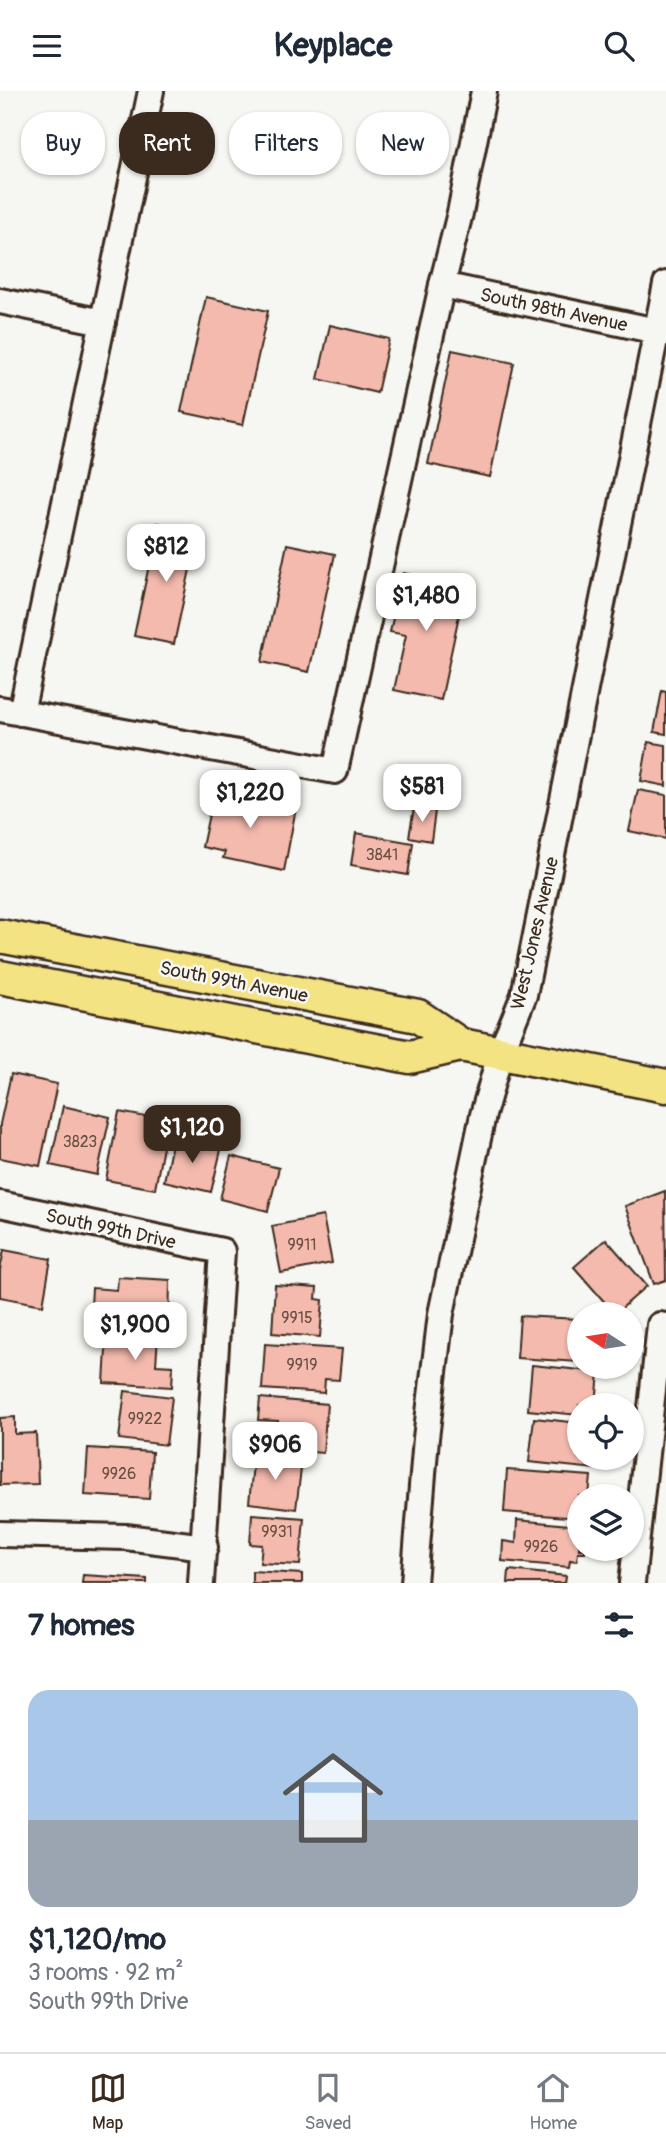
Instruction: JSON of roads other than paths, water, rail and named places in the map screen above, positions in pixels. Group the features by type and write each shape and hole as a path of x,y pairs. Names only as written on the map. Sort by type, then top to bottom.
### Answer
{"main road":[{"name":"South 99th Avenue","path":"0,936 418,1016 461,1045 666,1086"},
{"name":"South 99th Avenue","path":"0,977 410,1057 461,1045"}],"street":[{"path":"151,91 103,322 11,711 335,771 460,213 484,91"},
{"name":"West Jones Avenue","path":"414,1583 426,1438 441,1314 484,1115 500,1054 524,995 661,332 666,284"},
{"name":"South 98th Avenue","path":"442,285 661,332"},
{"path":"0,301 103,322"},
{"name":"South 99th Drive","path":"0,1204 222,1251 205,1547"},
{"path":"632,1583 663,1326"},
{"path":"0,1534 126,1537 205,1547 201,1583"}]}
